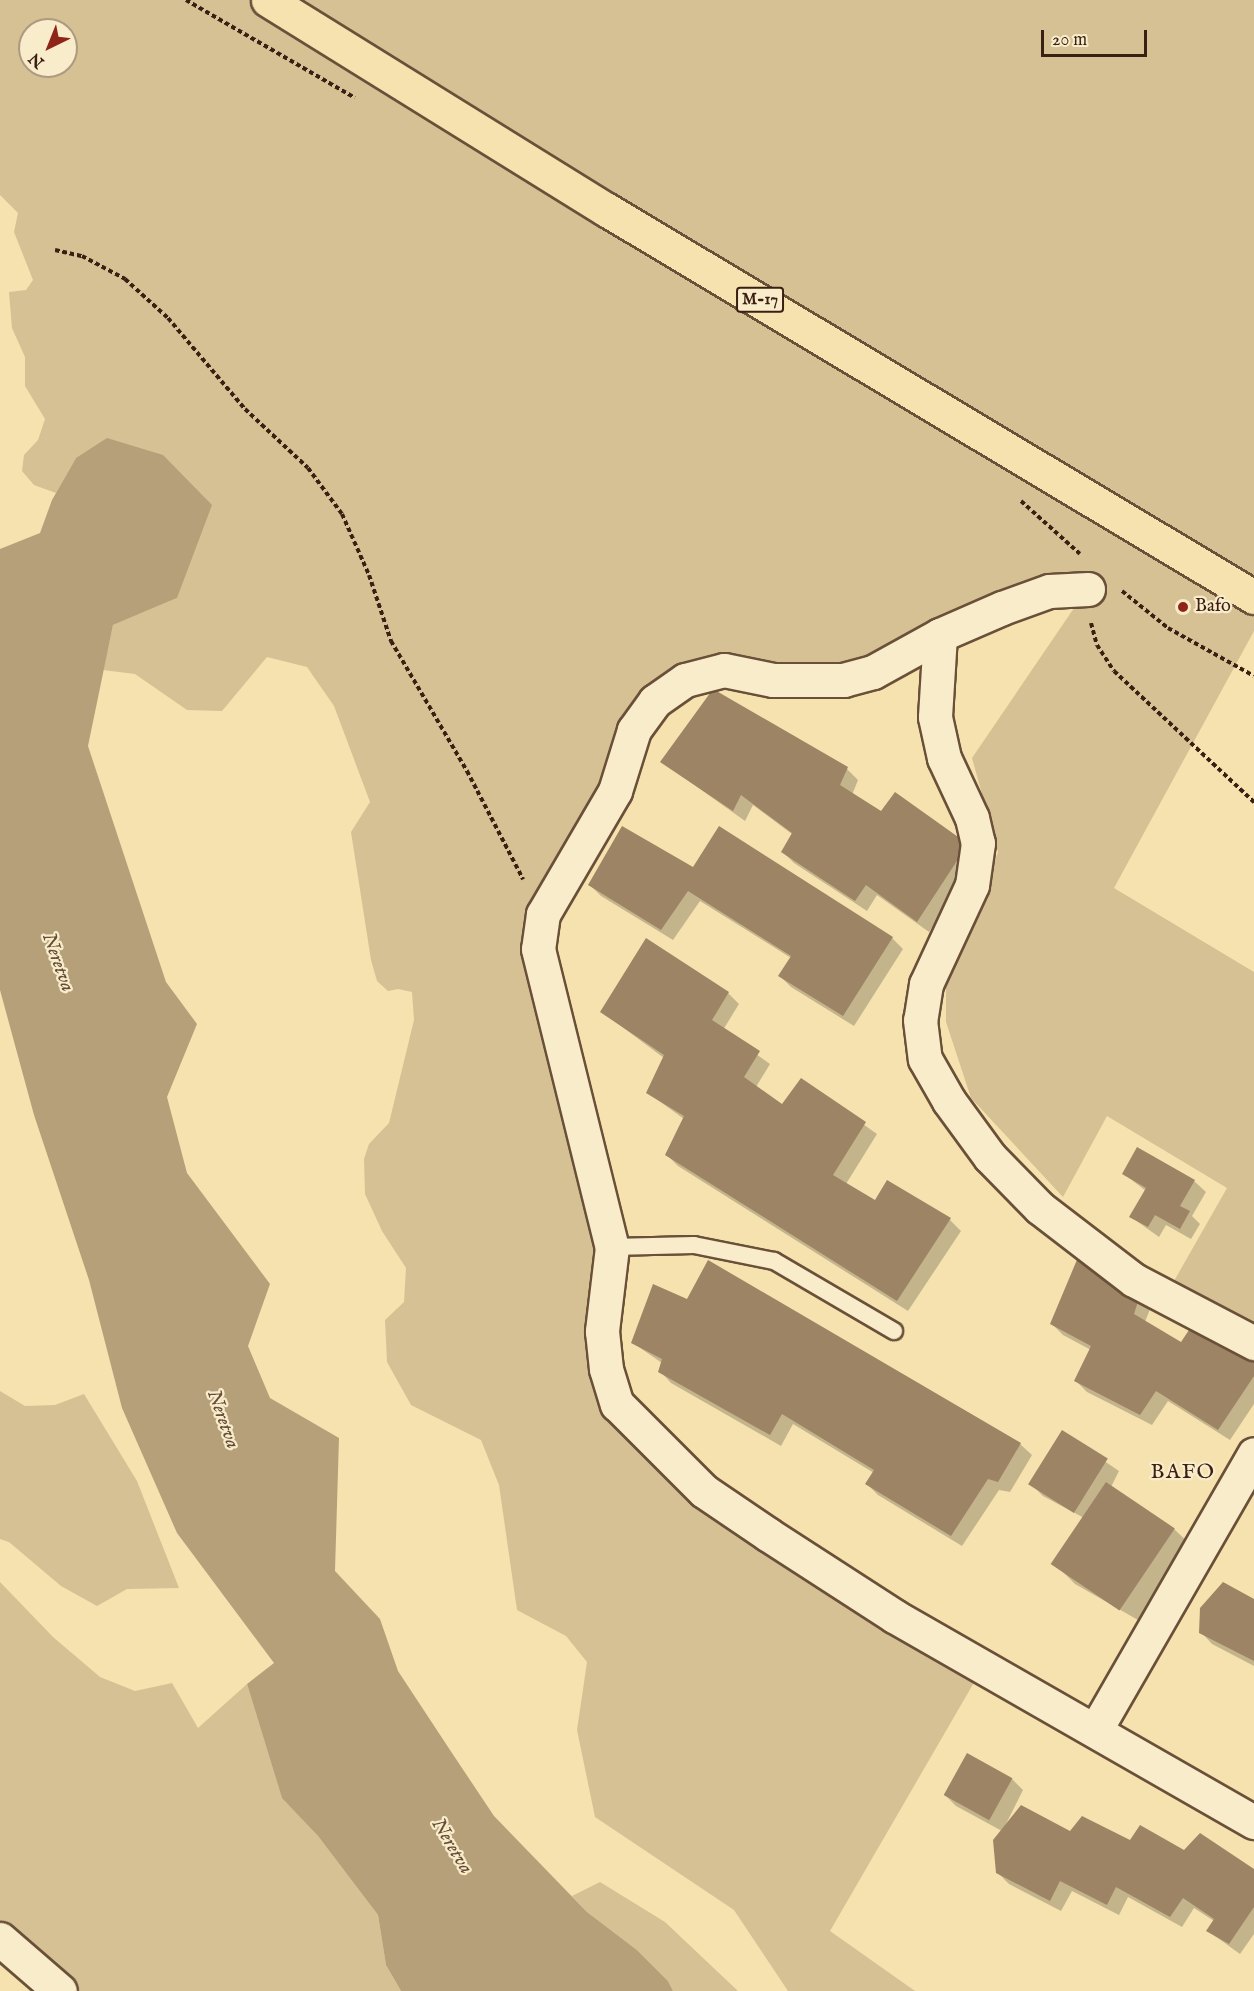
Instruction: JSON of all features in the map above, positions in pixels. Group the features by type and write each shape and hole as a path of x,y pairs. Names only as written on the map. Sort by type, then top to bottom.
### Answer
{"main road":[{"name":"M-17","path":"268,0 607,210 1254,597"}],"street":[{"path":"1097,578 1049,591 940,635 873,672 844,680 772,680 724,670 684,680 655,701 634,729 615,792 543,914 538,949 612,1247 602,1331 606,1369 617,1404 654,1445 704,1491 836,1578 914,1627 1096,1729 1254,1822"},
{"path":"940,635 935,717 944,758 972,818 978,843 972,885 926,984 920,1020 925,1059 949,1101 990,1157 1040,1208 1134,1280 1254,1343"},
{"path":"1096,1729 1254,1454"},
{"path":"0,1939 44,1985"}],"lane":[{"path":"612,1247 694,1245 774,1261 894,1331"}],"path":[{"path":"186,0 356,99"},
{"path":"55,250 82,256 124,279 168,318 245,409 308,468 342,513 369,574 391,641 467,771 543,914"},
{"path":"1015,495 1097,578 1168,628 1254,676"},
{"path":"1097,578 1087,612 1097,645 1114,671 1254,802"}],"shaded area":[{"path":"0,0 1254,0 1254,631 1114,888 1254,972 1254,1322 1174,1281 1227,1188 1107,1116 1063,1197 971,1098 946,1022 946,965 981,899 998,852 972,758 1087,589 873,672 724,670 655,701 543,914 603,1205 602,1331 654,1445 983,1667 830,1931 915,1991 788,1991 734,1910 595,1817 577,1730 587,1662 566,1636 517,1610 499,1485 481,1440 411,1405 387,1362 385,1320 404,1302 406,1268 382,1231 365,1194 364,1159 369,1144 389,1123 414,1020 412,992 398,989 388,991 377,981 371,960 351,832 370,802 334,706 307,667 267,657 222,711 187,710 135,674 103,670 113,625 177,598 76,458 56,493 34,485 22,471 24,455 38,440 45,419 25,386 25,357 12,328 9,292 26,290 33,280 14,232 18,213 0,195"},
{"path":"0,1391 25,1406 55,1405 84,1394 137,1481 179,1588 127,1589 97,1606 61,1586 9,1542 0,1539"},
{"path":"0,1582 53,1637 100,1677 135,1691 172,1683 198,1728 247,1684 282,1797 318,1836 378,1915 386,1965 401,1991 60,1991 0,1939"},
{"path":"600,1882 665,1922 738,1991 673,1991 668,1981 637,1950 587,1912 572,1896"}],"water":[{"name":"Neretva","path":"107,438 163,455 212,505 177,598 113,625 88,746 166,982 197,1024 167,1097 187,1173 270,1284 248,1346 270,1398 339,1438 335,1571 380,1619 398,1671 450,1750 494,1816 587,1912 637,1950 668,1981 673,1991 401,1991 386,1965 378,1915 318,1836 282,1798 247,1684 274,1663 177,1533 122,1408 89,1280 34,1115 0,990 0,549 40,533 52,500 76,458"}],"building":[{"path":"713,689 848,767 840,785 881,811 895,792 968,844 917,922 866,885 855,901 781,852 792,833 741,795 733,811 660,762"},
{"path":"622,826 693,867 719,826 893,937 843,1016 778,976 791,956 688,891 661,930 588,885"},
{"path":"646,938 729,992 712,1020 760,1051 744,1077 782,1104 801,1078 866,1122 833,1175 875,1200 887,1180 951,1218 897,1301 665,1155 684,1116 646,1093 664,1055 600,1012"},
{"path":"1137,1147 1195,1180 1180,1206 1190,1211 1180,1229 1155,1215 1148,1227 1129,1217 1146,1188 1122,1174"},
{"path":"1079,1255 1141,1292 1134,1314 1181,1342 1193,1324 1254,1360 1254,1376 1218,1430 1156,1391 1140,1415 1074,1381 1091,1346 1050,1324"},
{"path":"708,1260 1021,1443 998,1482 988,1479 951,1536 865,1484 874,1470 782,1414 770,1435 658,1372 662,1359 631,1343 653,1284 687,1299"},
{"path":"1062,1430 1108,1459 1074,1513 1028,1484"},
{"path":"1106,1482 1175,1528 1119,1610 1051,1564"},
{"path":"1223,1582 1254,1599 1254,1661 1199,1633 1200,1608"},
{"path":"967,1753 1012,1778 989,1820 944,1795"},
{"path":"1021,1805 1070,1831 1082,1816 1130,1840 1140,1825 1184,1850 1200,1833 1254,1869 1254,1907 1229,1944 1206,1931 1214,1919 1183,1898 1170,1917 1116,1887 1107,1905 1060,1881 1050,1901 996,1873 993,1840"}],"place":[{"name":"Bafo","path":"1183,607"}],"district":[{"name":"BAFO","path":"1183,1473"}]}
